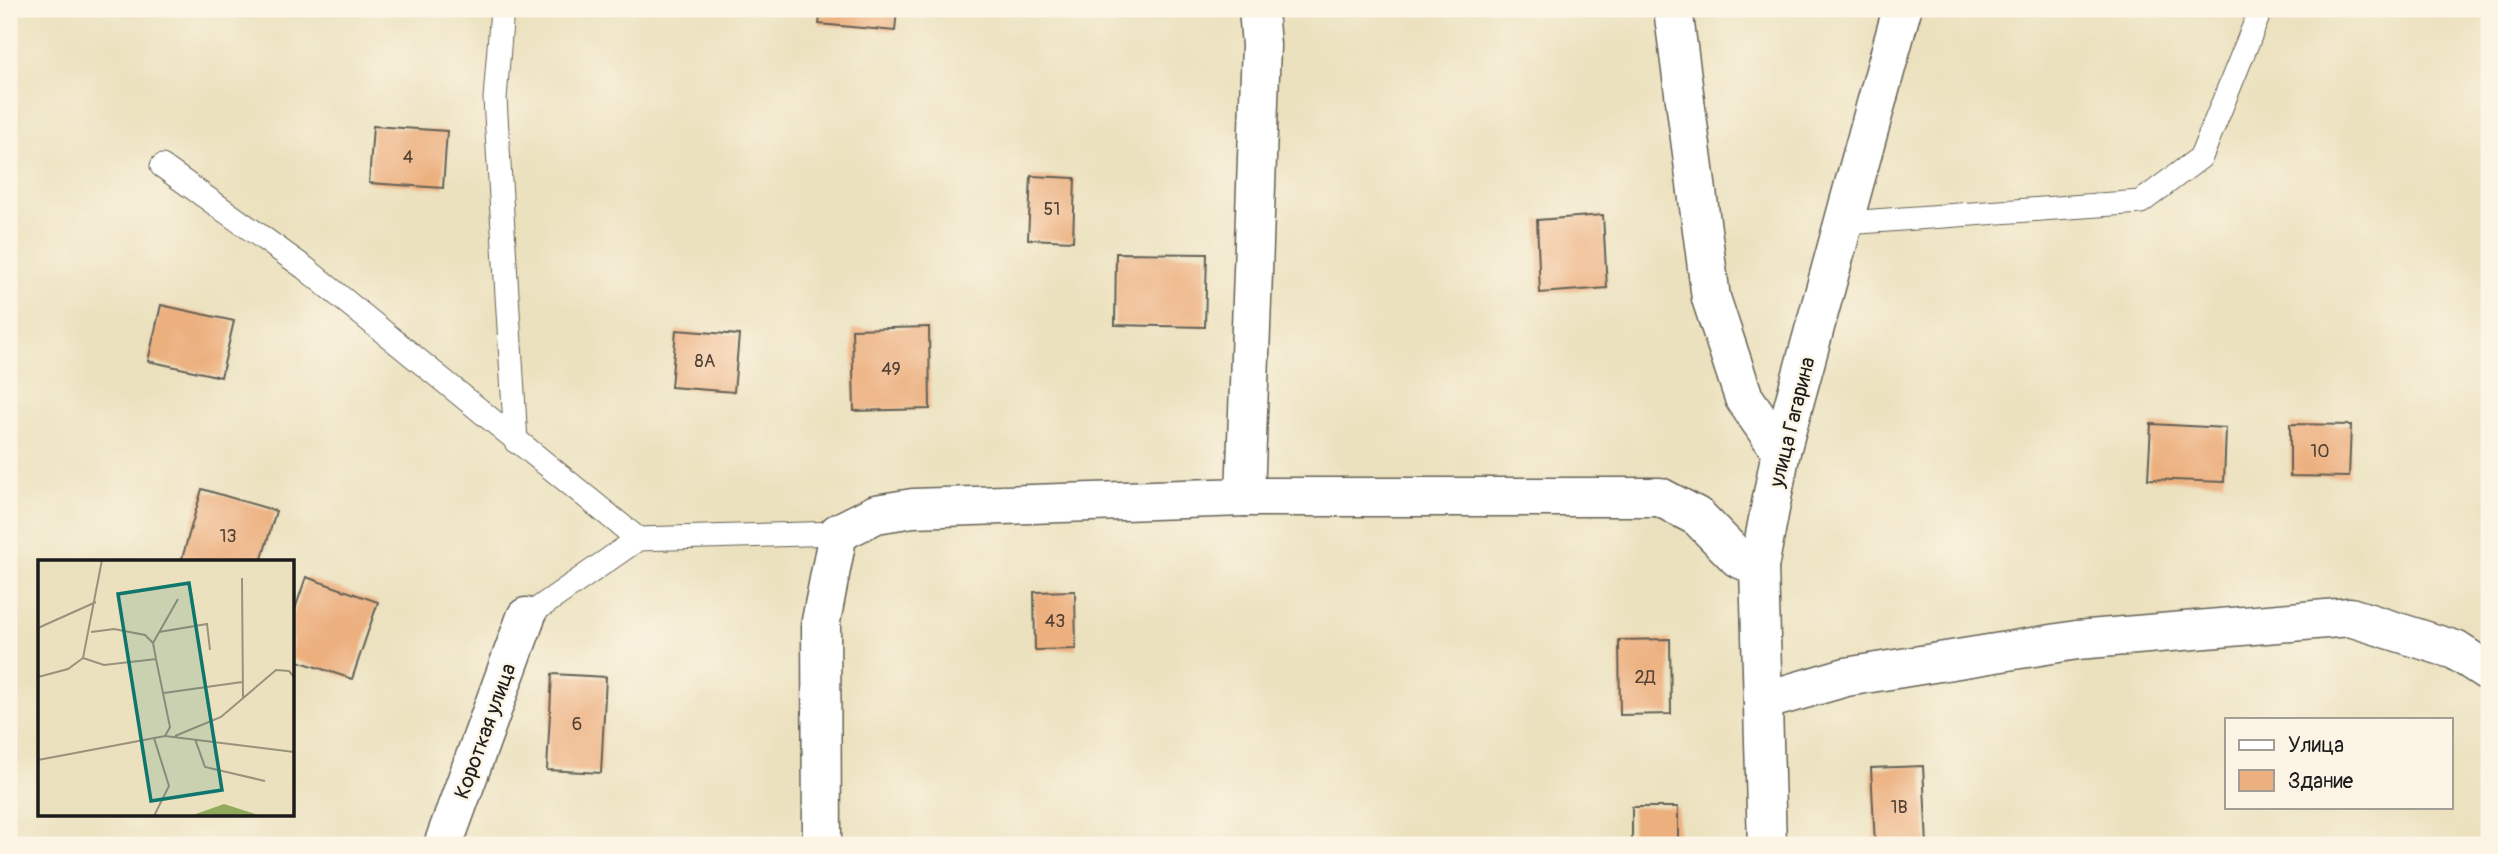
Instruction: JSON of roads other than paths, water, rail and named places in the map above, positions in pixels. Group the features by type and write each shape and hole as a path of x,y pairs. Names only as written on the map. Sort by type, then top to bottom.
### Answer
{"street":[{"path":"1245,497 1261,45 1258,9"},
{"path":"1674,9 1711,298 1744,398 1781,451"},
{"name":"улица Гагарина","path":"1767,845 1759,567 1781,451 1846,223 1902,9"},
{"path":"821,845 821,621 838,533 877,514 913,508 1245,497 1660,497 1698,517 1738,558 1759,567"},
{"name":"Короткая улица","path":"443,845 526,617"},
{"path":"1763,701 1846,677 2050,644 2350,617 2455,650 2489,673"}],"lane":[{"path":"502,9 495,99 516,442"},
{"path":"1846,223 2141,202 2201,157 2260,9"},
{"path":"162,166 305,268 638,539"},
{"path":"526,617 638,539 838,533"}]}
